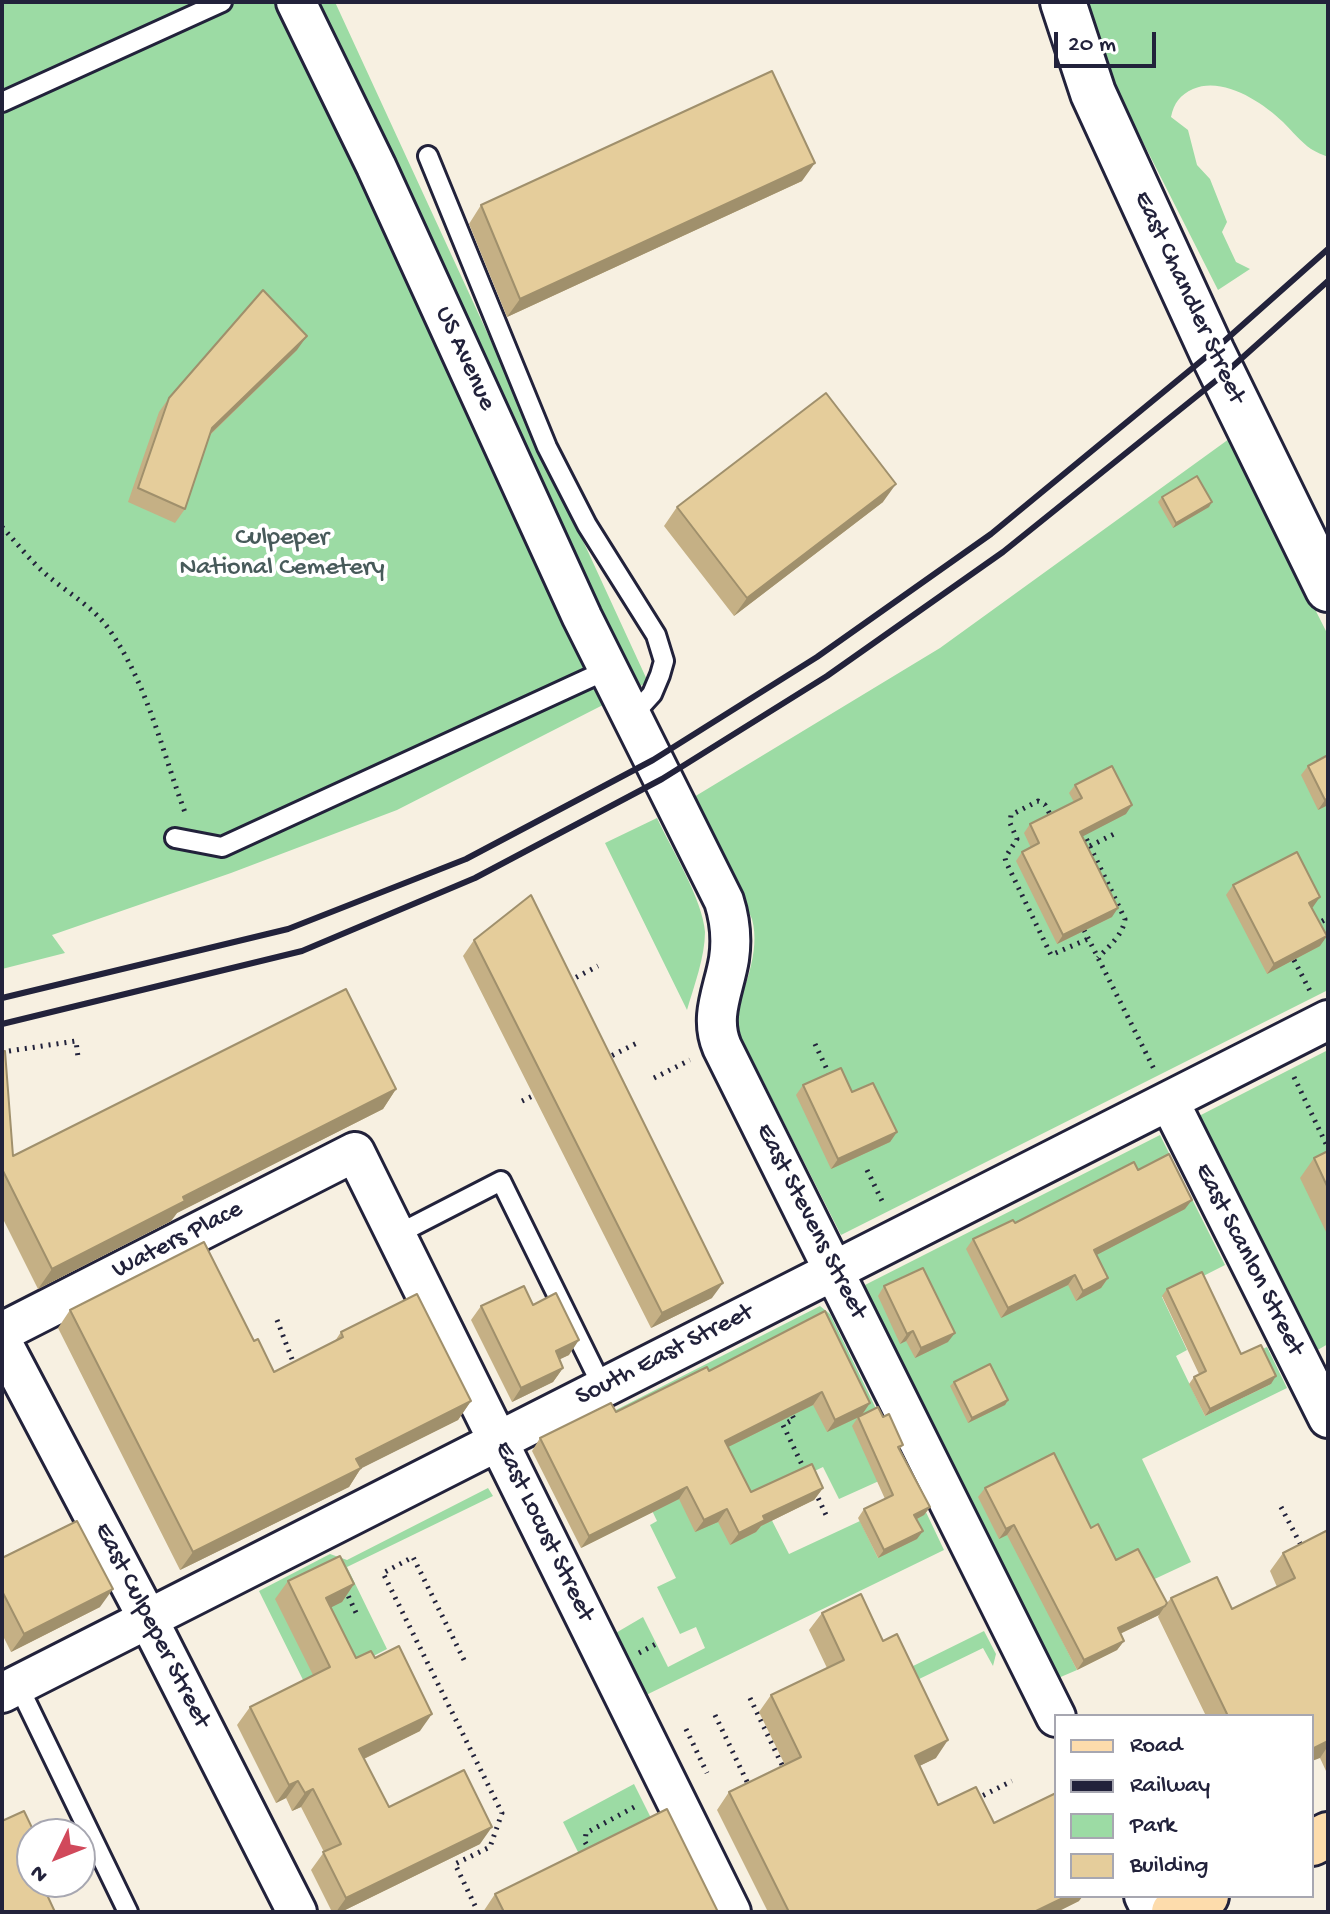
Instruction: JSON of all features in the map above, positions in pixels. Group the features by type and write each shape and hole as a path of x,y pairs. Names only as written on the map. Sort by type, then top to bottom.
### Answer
{"main road":[{"path":"1174,1912 1202,1898"}],"street":[{"name":"US Avenue","path":"296,2 376,166 557,562 632,716"},
{"name":"East Chandler Street","path":"1063,2 1093,93 1212,352 1328,589"},
{"name":"East Stevens Street","path":"632,716 727,911 730,949 716,1017 718,1038 1055,1714"},
{"name":"South East Street","path":"10,1689 835,1270 1164,1091 1322,1011"},
{"name":"East Scanlon Street","path":"1164,1091 1328,1418"},
{"name":"East Locust Street","path":"355,1152 731,1912"},
{"name":"Waters Place","path":"2,1332 355,1152"},
{"name":"East Culpeper Street","path":"2,1342 297,1912"}],"lane":[{"path":"2,102 222,2"},
{"path":"428,156 553,460 587,525 656,635 664,661 660,675 652,694 632,716"},
{"path":"175,838 222,847 609,669"},
{"path":"396,1235 501,1181 603,1388"},
{"path":"10,1689 128,1912"}],"path":[{"path":"2,527 45,574 91,610 114,636 154,717 196,842"},
{"path":"1058,829 1042,802 1033,803 1011,815 1010,823 1017,839 1005,858 1006,862 1051,955 1088,939"},
{"path":"1076,819 1125,919 1117,938 1098,958"},
{"path":"1090,846 1118,832"},
{"path":"1310,927 1328,918"},
{"path":"1084,930 1164,1091"},
{"path":"1294,960 1322,1011"},
{"path":"561,985 598,966"},
{"path":"9,1051 76,1041 78,1057"},
{"path":"600,1062 637,1043"},
{"path":"815,1044 831,1079"},
{"path":"654,1078 701,1054"},
{"path":"1288,1065 1328,1148"},
{"path":"522,1101 548,1088"},
{"path":"867,1170 890,1218"},
{"path":"277,1320 296,1371"},
{"path":"787,1407 794,1419 783,1425 808,1476"},
{"path":"814,1489 826,1515"},
{"path":"1281,1507 1303,1550"},
{"path":"464,1660 413,1557 383,1573 502,1813 490,1847 455,1864 478,1912"},
{"path":"342,1583 358,1617"},
{"path":"750,1698 790,1780"},
{"path":"715,1715 752,1792"},
{"path":"686,1729 707,1773"},
{"path":"972,1801 1012,1781"},
{"path":"738,1791 749,1785"},
{"path":"592,1856 585,1838 588,1831 649,1799"}],"green space":[{"name":"Culpeper National Cemetery","path":"2,2 335,2 648,682 397,810 231,873 52,935 65,953 2,969"},
{"path":"1083,2 1328,2 1328,157 1307,146 1253,99 1229,88 1205,86 1193,89 1181,97 1174,108 1171,117 1188,130 1197,165 1210,179 1227,222 1222,232 1236,262 1250,269 1218,290 1113,83"},
{"path":"1229,439 1328,635 1328,990 841,1235 733,1022 753,958 752,919 694,797 940,648"},
{"path":"657,818 693,890 703,919 705,942 687,1010 605,843"},
{"path":"1328,1050 1328,1344 1314,1352 1197,1117"},
{"path":"1160,1135 1225,1265 1162,1297 1187,1350 1176,1356 1205,1416 1271,1384 1256,1352 1267,1347 1287,1388 1142,1459 1191,1562 1056,1628 1077,1670 1056,1679 861,1287"},
{"path":"820,1306 830,1314 883,1423 879,1481 839,1499 823,1467 760,1497 789,1554 860,1521 878,1558 915,1489 944,1550 644,1696 614,1634 643,1617 668,1667 705,1648 696,1627 680,1634 657,1587 676,1578 650,1525 657,1521 606,1415"},
{"path":"488,1488 493,1496 347,1567 387,1649 308,1690 259,1591 330,1554 347,1560"},
{"path":"984,1631 996,1654 993,1666 983,1648 913,1682 907,1669"},
{"path":"634,1784 655,1826 608,1912 563,1822"}],"building":[{"path":"772,71 815,163 520,299 481,205"},
{"path":"263,290 307,336 212,428 185,509 138,488 169,398"},
{"path":"826,393 896,484 747,598 677,507"},
{"path":"1197,476 1212,502 1176,523 1162,497"},
{"path":"1328,755 1328,798 1325,800 1308,766"},
{"path":"1112,766 1132,805 1080,832 1118,908 1063,935 1022,852 1039,843 1030,824 1082,798 1075,785"},
{"path":"1297,852 1320,897 1309,903 1327,936 1274,964 1233,885"},
{"path":"531,895 723,1283 662,1313 474,940"},
{"path":"346,989 396,1089 183,1197 185,1201 52,1269 2,1169 2,1051 5,1051 13,1156"},
{"path":"841,1068 852,1092 873,1083 897,1132 838,1159 803,1085"},
{"path":"1328,1151 1328,1188 1314,1158"},
{"path":"1169,1154 1192,1200 1094,1250 1108,1278 1083,1291 1075,1275 1008,1308 973,1239 1013,1220 1015,1223 1134,1162 1138,1170"},
{"path":"204,1242 254,1341 258,1339 274,1372 343,1337 341,1332 417,1294 471,1401 356,1459 361,1468 193,1552 70,1310"},
{"path":"923,1268 955,1333 921,1348 913,1331 907,1334 884,1286"},
{"path":"1202,1272 1241,1354 1261,1345 1276,1376 1210,1409 1194,1377 1206,1371 1167,1289"},
{"path":"524,1286 533,1305 556,1293 579,1340 556,1351 563,1368 521,1388 481,1306"},
{"path":"825,1311 870,1403 835,1420 822,1392 725,1441 751,1492 812,1464 823,1488 763,1516 765,1520 739,1533 727,1509 704,1520 687,1487 589,1536 540,1438 611,1403 616,1412 707,1367 709,1371"},
{"path":"990,1364 1008,1400 972,1418 954,1382"},
{"path":"878,1407 883,1417 889,1414 903,1445 898,1447 930,1507 914,1515 923,1531 884,1550 864,1509 893,1495 858,1417"},
{"path":"1054,1453 1091,1528 1098,1524 1116,1560 1138,1549 1167,1603 1118,1628 1124,1641 1084,1660 1014,1525 1006,1529 985,1488"},
{"path":"77,1521 113,1589 24,1634 2,1591 2,1558"},
{"path":"1328,1530 1328,1741 1314,1748 1314,1714 1227,1714 1171,1598 1217,1577 1232,1609 1295,1578 1283,1553"},
{"path":"340,1556 354,1584 326,1598 356,1658 371,1651 375,1658 399,1646 432,1714 359,1749 389,1807 464,1770 492,1827 346,1898 323,1852 341,1844 313,1789 305,1793 298,1781 289,1785 250,1707 330,1667 288,1581"},
{"path":"861,1594 883,1641 897,1634 948,1740 915,1756 938,1805 976,1787 994,1823 1054,1794 1054,1898 1063,1898 1034,1912 789,1912 729,1792 801,1757 771,1695 844,1660 822,1613"},
{"path":"667,1809 718,1912 504,1912 495,1894"},
{"path":"24,1811 27,1818 16,1818 16,1898 48,1898 55,1912 2,1912 2,1821"}],"railway":[{"path":"2,998 288,929 466,859 653,760 817,657 991,534 1212,352 1328,249"},
{"path":"2,1024 302,951 475,878 662,779 827,676 1003,552 1223,375 1328,281"}]}
